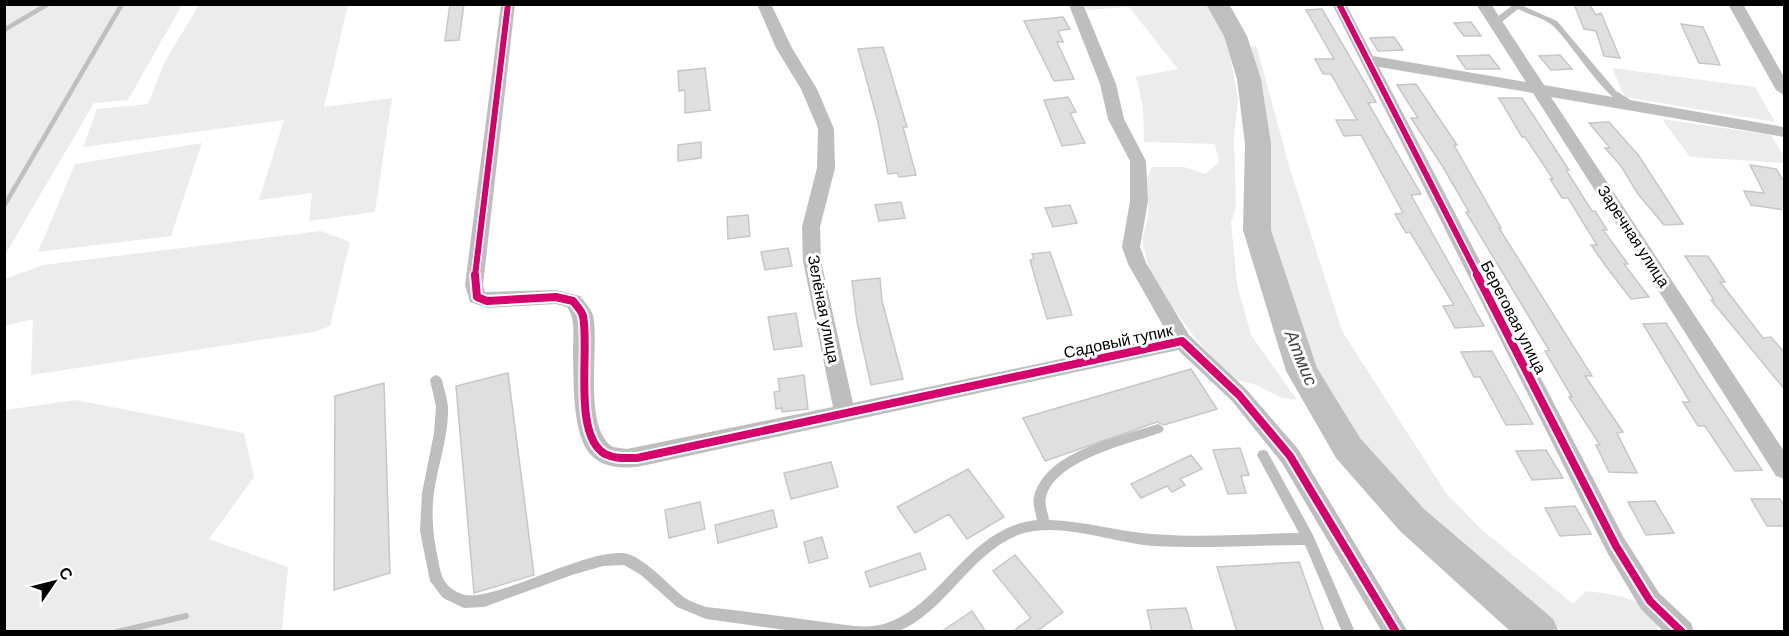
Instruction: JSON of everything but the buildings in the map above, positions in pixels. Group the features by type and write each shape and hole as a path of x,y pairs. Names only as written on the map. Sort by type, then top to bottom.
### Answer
{"street":[{"name":"Садовый тупик","path":"508,4 474,285 477,297 488,301 556,297 573,301 583,315 588,429 598,449 617,459 637,458 1182,341 1239,395 1290,456 1396,632"},
{"name":"Зелёная улица","path":"764,4 784,48 809,89 826,129 826,168 811,227 812,261 845,413"},
{"name":"Береговая улица","path":"1339,4 1616,546 1650,601 1682,632"},
{"name":"Заречная улица","path":"1483,4 1785,469"},
{"path":"1735,4 1785,90"},
{"path":"1076,5 1108,84 1116,119 1138,161 1139,201 1131,247 1137,264 1182,341"},
{"path":"1368,60 1541,92 1785,132"}],"lane":[{"path":"1495,23 1519,6 1554,23 1613,93 1635,106"},
{"path":"436,380 441,415 428,493 426,531 436,581 448,594 464,602 484,601 582,566 603,560 625,559 645,571 682,603 706,613 853,632"},
{"path":"1044,524 1039,498 1047,478 1066,463 1158,429"},
{"path":"1263,455 1309,539 1349,632"},
{"path":"859,632 881,631 900,624 943,590 993,543 1018,529 1044,524 1150,540 1309,539"}],"shaded area":[{"path":"5,4 182,5 128,100 94,103 5,255"},
{"path":"1209,4 1227,39 1238,100 1234,137 1236,206 1231,223 1237,284 1251,335 1297,400 1279,397 1257,385 1233,379 1195,338 1149,269 1142,240 1149,214 1147,178 1152,167 1184,167 1205,174 1219,162 1215,144 1144,142 1143,107 1136,77 1178,69 1129,7 1088,10 1081,5"},
{"path":"199,5 348,5 324,107 392,98 375,212 309,221 312,193 259,200 284,120 83,147 97,109 148,104 164,63"},
{"path":"1256,45 1290,169 1342,331 1446,493 1481,529 1573,604 1586,591 1620,596 1651,611 1658,631 1562,631 1478,559 1442,533 1353,440 1327,397 1309,352 1291,322 1283,297 1278,263 1263,223 1264,202 1258,173 1265,148 1263,114 1247,49"},
{"path":"1612,68 1755,87 1775,122 1625,97"},
{"path":"1662,119 1771,135 1784,156 1784,163 1690,157"},
{"path":"202,143 171,236 38,252 75,164"},
{"path":"321,231 350,242 330,326 314,332 31,375 33,319 5,326 5,279 43,265"},
{"path":"76,400 244,433 254,477 209,539 288,567 282,631 5,631 5,410"}],"waterway":[{"path":"4,30 48,4"},
{"path":"4,206 122,4"},
{"name":"Атмис","path":"1217,4 1236,36 1249,79 1258,144 1257,230 1302,371 1348,448 1412,520 1540,632"},
{"path":"117,632 186,616"}],"cycle path":[{"path":"508,4 474,285 477,297 487,301 556,297 573,301 583,315 584,385 589,423 598,448 606,455 616,458 637,458 1182,341 1239,395 1290,456 1396,632"},
{"path":"1339,4 1616,546 1650,601 1682,632"}]}
